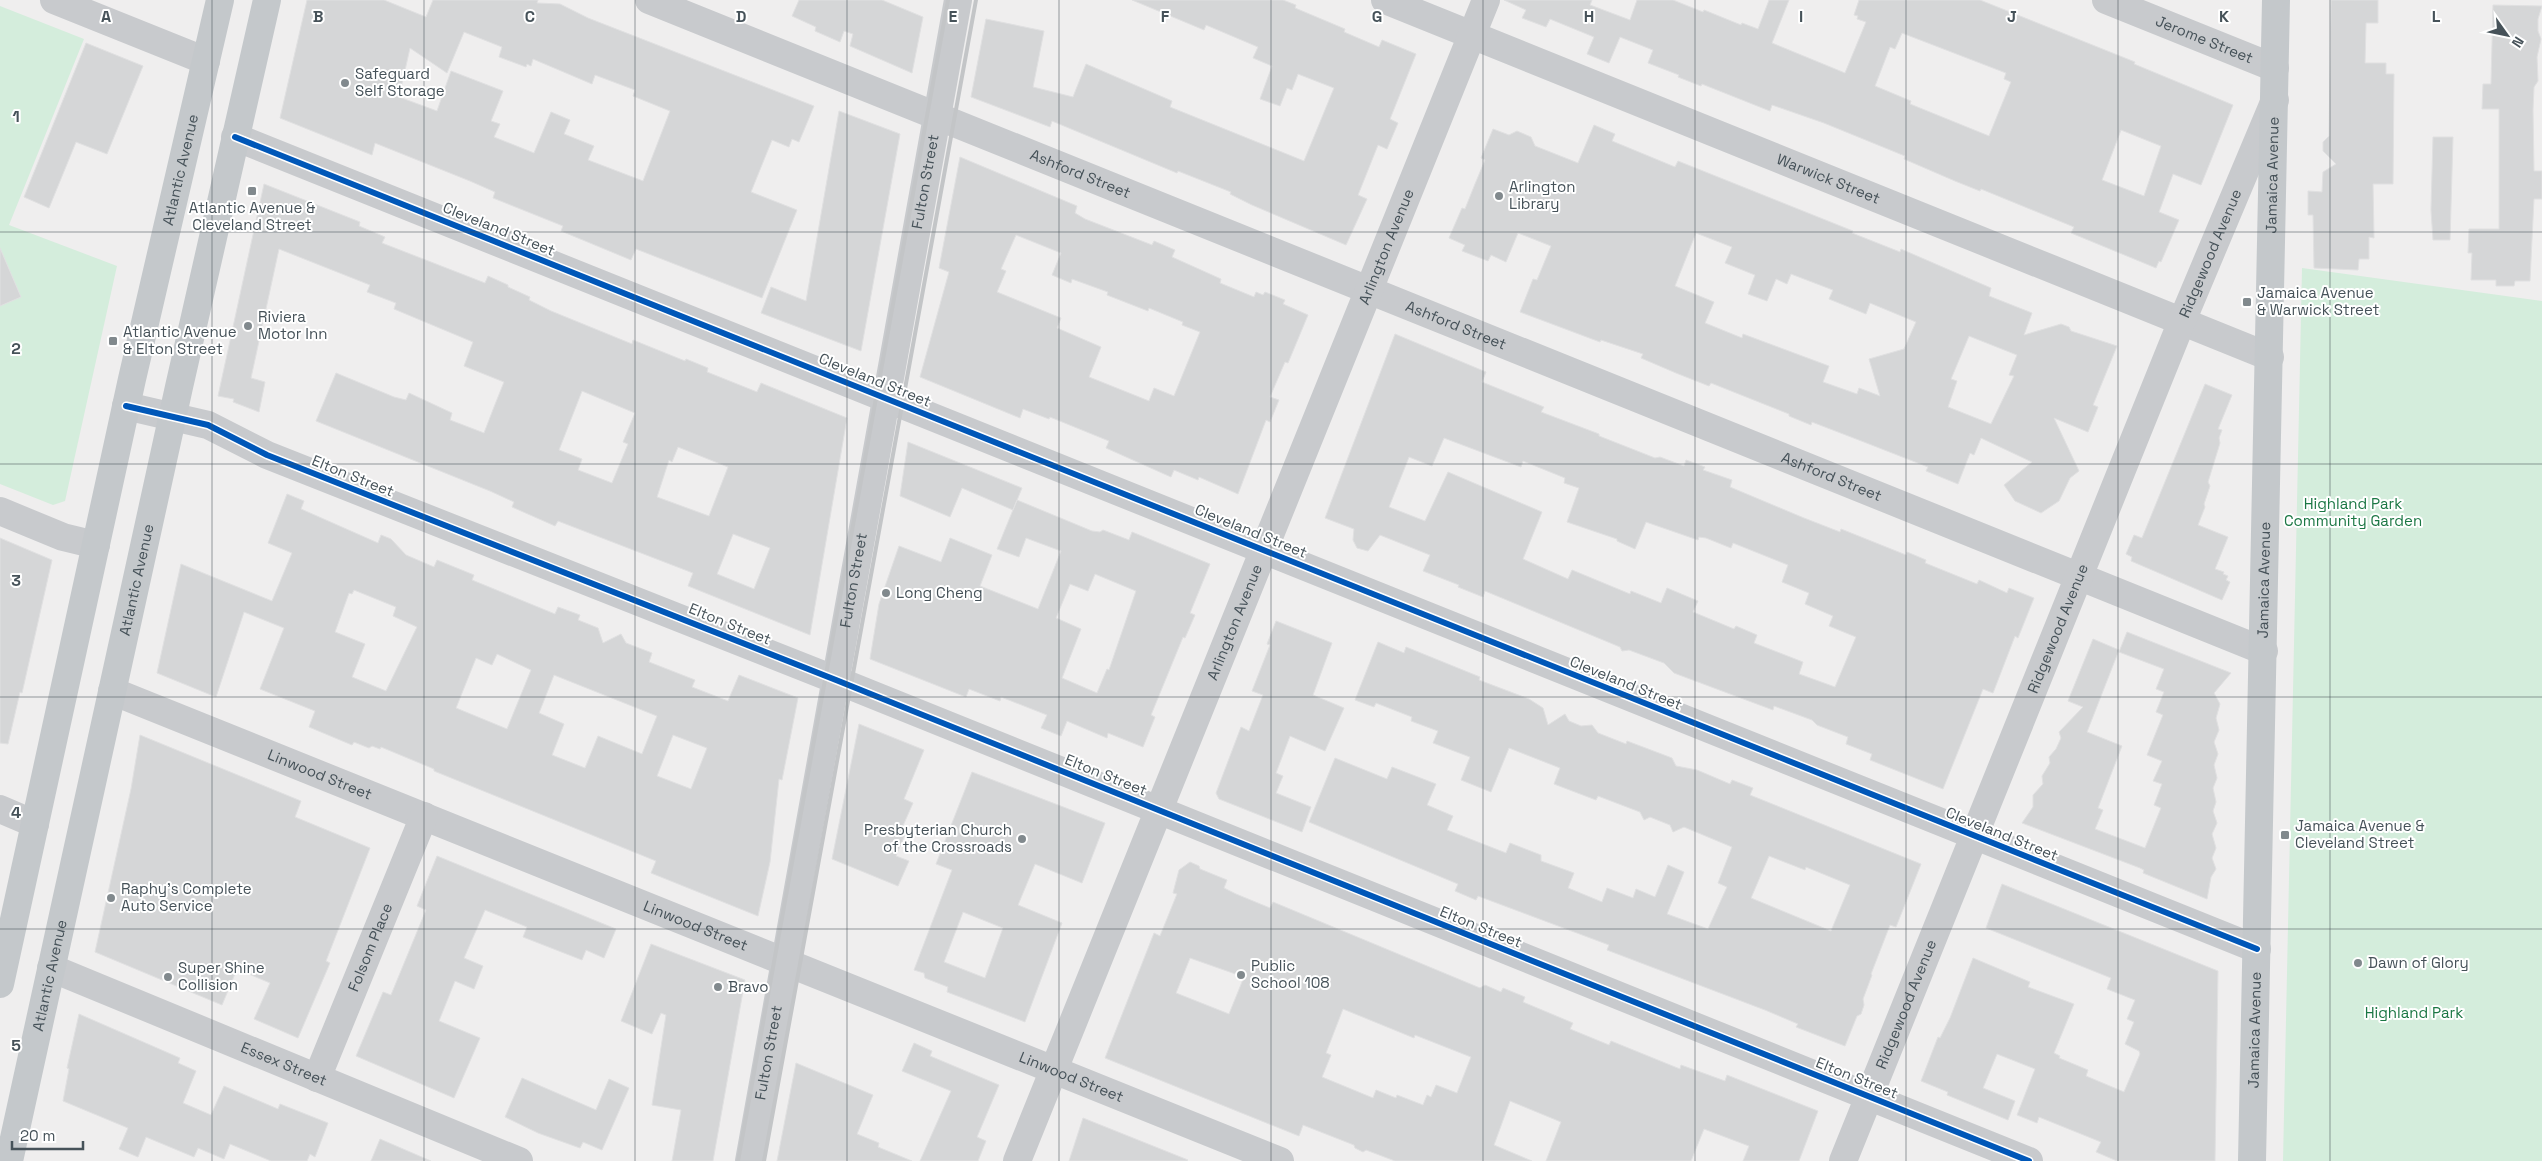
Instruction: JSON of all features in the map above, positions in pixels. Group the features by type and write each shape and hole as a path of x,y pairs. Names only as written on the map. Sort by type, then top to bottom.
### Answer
{"main road":[{"name":"Atlantic Avenue","path":"0,984 126,406 220,0"},
{"name":"Atlantic Avenue","path":"9,1161 172,417 267,0"},
{"name":"Jamaica Avenue","path":"2252,1161 2276,0"}],"street":[{"path":"54,0 206,61"},
{"name":"Ashford Street","path":"649,0 2078,578 2264,651"},
{"name":"Fulton Street","path":"749,1161 958,0"},
{"name":"Warwick Street","path":"1386,0 2270,357"},
{"name":"Arlington Avenue","path":"1017,1161 1486,0"},
{"name":"Jerome Street","path":"2106,0 2275,68"},
{"name":"Ridgewood Avenue","path":"1843,1161 2182,321 2275,99"},
{"name":"Cleveland Street","path":"235,137 1974,837 2257,949"},
{"name":"Elton Street","path":"126,406 208,425 266,455 836,680 2029,1161"},
{"path":"0,511 63,537 96,545"},
{"name":"Linwood Street","path":"112,691 1280,1161"},
{"path":"0,809 35,824"},
{"name":"Folsom Place","path":"317,1078 424,816"},
{"name":"Essex Street","path":"51,968 518,1161"}],"green space":[{"path":"0,6 84,39 9,225 117,266 65,501 53,505 0,484"},
{"name":"Highland Park","path":"2302,268 2542,301 2542,1161 2283,1161"}],"building":[{"path":"307,0 384,0 426,17 433,0 538,0 537,3 560,4 588,18 814,106 799,142 792,139 789,147 772,140 751,192 797,210 762,298 636,249 631,260 561,231 563,226 493,198 495,192 470,181 375,143 372,155 280,118","holes":["464,32 502,47 499,57 526,67 527,64 531,66 533,59 592,84 595,75 635,90 633,96 670,111 643,181 588,160 594,146 564,134 570,120 551,112 534,153 494,137 500,124 491,121 503,91 451,71 437,111 399,97 410,48 447,73"]},
{"path":"799,0 882,0 923,17 912,73 850,46 853,34 844,31 840,42 815,31 816,27 792,16"},
{"path":"1132,0 1283,0 1296,5 1295,8 1345,29 1344,32 1379,47 1382,40 1416,54 1390,119 1398,123 1387,149 1378,145 1358,195 1367,199 1346,245 1252,205 1230,194 1231,192 1178,171 1177,173 1052,121 1050,127 971,97 986,19 1044,31 1033,87 1073,97 1086,64 1172,101 1170,107 1304,161 1334,88 1298,74 1292,90 1287,88 1280,106 1260,99 1272,66 1253,58 1258,47 1206,25 1204,30"},
{"path":"1504,0 1592,0 1590,5 1630,20 1637,0 1673,0 1741,25 1742,23 1758,29 1769,0 1789,0 1772,43 1845,73 1866,22 1857,19 1858,16 1854,15 1859,0 1980,0 2135,62 2134,64 2233,105 2201,185 2173,174 2159,212 2179,220 2161,262 2159,261 2156,268 2071,233 2074,227 1981,189 1980,191 1955,181 1904,159 1905,156 1824,123 1772,105 1770,111 1702,84 1701,86 1678,77 1679,75 1648,63 1653,50 1620,37 1609,63 1587,54 1594,37 1550,19 1546,27 1522,18 1526,10","holes":["1902,33 2006,73 2004,79 2011,82 1989,136 1910,104 1911,101 1875,86 1890,47 1895,49","2121,130 2161,146 2144,196 2102,180"]},
{"path":"2331,0 2378,0 2378,23 2366,23 2365,63 2386,63 2386,74 2394,74 2393,184 2373,184 2374,238 2369,237 2369,259 2359,259 2358,270 2314,268 2313,215 2308,215 2308,191 2322,192 2323,172 2336,164 2323,151 2323,142 2329,136"},
{"path":"2493,5 2542,6 2538,19 2538,31 2541,39 2537,57 2538,81 2534,87 2533,110 2534,171 2542,171 2542,199 2534,199 2530,281 2515,281 2514,286 2496,286 2496,280 2471,280 2472,253 2468,253 2469,229 2499,229 2499,109 2482,109 2483,84 2491,84"},
{"path":"86,43 143,66 107,154 76,142 49,208 24,197"},
{"path":"839,111 900,134 861,351 761,313 771,287 806,301"},
{"path":"1594,125 1615,134 1612,141 1675,167 1678,161 1853,231 1852,233 1900,252 1901,249 1991,288 1989,296 2032,313 2024,335 2061,324 2069,327 2071,331 2117,346 2093,405 2098,407 2088,432 2054,418 2079,471 2070,478 2059,501 2041,513 2015,501 2004,485 2032,462 1981,438 1974,455 1970,453 1958,484 1926,471 1928,467 1812,422 1811,425 1789,416 1789,414 1711,383 1709,386 1676,373 1641,358 1643,354 1601,340 1600,342 1520,312 1533,279 1537,280 1551,246 1518,233 1506,262 1491,255 1488,261 1462,251 1465,245 1449,238 1462,208 1465,209 1485,160 1481,158 1493,129 1509,135 1517,131 1531,137 1535,146 1578,163","holes":["1696,233 1732,247 1725,263 1755,275 1748,294 1767,301 1776,279 1787,284 1791,274 1833,290 1829,299 1866,314 1870,303 1916,322 1904,349 1869,359 1880,396 1859,388 1857,394 1823,382 1829,366 1743,334 1742,338 1705,323 1714,302 1675,286","1969,336 2017,355 2009,375 2014,376 1991,424 1948,407 1957,381 1951,379"]},
{"path":"2433,137 2453,137 2450,240 2433,240 2431,210"},
{"path":"960,157 1077,206 1075,213 1085,219 1152,245 1154,241 1175,250 1172,257 1221,279 1220,283 1254,297 1256,292 1263,295 1265,292 1285,300 1283,304 1308,315 1288,363 1285,362 1270,397 1279,400 1270,422 1266,420 1238,494 1199,477 1198,480 1174,470 1171,477 1106,448 1109,441 1050,417 1049,419 1023,409 1020,418 920,377 949,272 939,268","holes":["1016,235 1061,253 1052,275 1071,283 1072,279 1108,292 1107,295 1148,311 1149,308 1183,322 1182,325 1200,332 1174,396 1154,388 1149,401 1089,377 1101,347 1057,328 1061,318 997,292 1006,271 1001,269"]},
{"path":"264,184 360,222 359,226 385,237 382,243 485,283 488,276 530,297 529,300 551,311 632,344 633,340 685,361 686,359 708,368 707,372 757,392 761,383 847,418 810,635 688,586 693,573 558,521 555,526 512,507 514,502 490,491 316,421 336,373 394,397 406,400 409,393 452,413 450,420 484,433 504,382 464,366 473,342 394,309 396,303 367,292 370,285 279,249 251,378 265,382 259,412 233,402 234,399 218,396","holes":["582,391 635,413 623,442 628,444 612,483 578,470 582,459 559,450","678,447 728,467 709,516 657,497 669,460 672,462","733,534 770,548 754,589 717,574"]},
{"path":"0,248 21,297 0,306"},
{"path":"1395,334 1486,372 1482,382 1544,407 1541,412 1599,434 1599,436 1655,458 1660,457 1684,466 1686,460 1705,467 1703,470 1732,480 1730,487 1804,518 1840,532 1841,529 1906,555 1907,552 1926,560 1925,563 1977,584 1979,580 2007,593 2009,588 2034,598 2018,638 2015,636 1993,693 1983,689 1943,789 1870,760 1872,754 1846,744 1848,737 1817,725 1812,720 1774,706 1773,710 1674,673 1664,663 1629,650 1622,651 1620,647 1485,591 1483,597 1458,587 1459,585 1423,571 1430,555 1380,535 1368,551 1357,548 1353,540 1354,529 1325,518","holes":["1444,438 1521,467 1523,461 1565,478 1564,483 1579,488 1567,522 1617,539 1617,541 1635,549 1646,522 1698,540 1699,537 1706,538 1731,548 1733,543 1788,565 1782,582 1809,593 1805,604 1833,616 1829,626 1856,637 1835,687 1799,674 1803,662 1754,643 1757,635 1736,626 1734,629 1693,612 1698,601 1667,588 1661,603 1631,591 1630,594 1572,570 1568,579 1523,559 1542,512 1448,472 1425,521 1389,507 1409,457 1432,466"]},
{"path":"2205,384 2232,395 2218,429 2222,430 2219,438 2220,443 2208,482 2210,486 2204,504 2205,507 2198,525 2228,537 2215,569 2224,572 2223,574 2228,576 2226,580 2230,582 2222,600 2131,561 2132,557 2126,554 2134,535 2142,538"},
{"path":"908,442 1022,488 1013,510 962,488 950,517 900,496"},
{"path":"287,494 304,501 301,509 378,543 381,535 391,539 406,555 434,567 437,560 474,575 472,580 555,614 558,607 580,615 578,620 598,628 603,643 621,634 626,643 652,653 649,662 695,680 692,687 728,701 739,675 798,698 782,780 779,779 770,862 758,916 651,873 656,861 434,771 434,769 381,747 380,749 372,746 369,748 354,742 352,745 309,727 315,711 260,689 284,628 244,612 216,697 157,673 181,564 272,601 292,553 268,543","holes":["354,590 396,607 393,616 417,627 386,691 352,677 365,644 335,632 349,593 352,594","497,654 531,670 507,729 456,708 476,658 492,665","554,675 657,716 642,754 598,736 585,768 552,755 564,724 539,713","673,735 707,748 691,789 657,776"]},
{"path":"1017,500 1092,531 1100,532 1103,530 1129,540 1132,532 1210,564 1190,613 1195,615 1185,638 1183,637 1151,715 1155,717 1143,747 1108,733 1107,738 1067,721 1061,736 1041,728 1047,715 1001,697 1000,701 969,689 966,697 870,659 879,604 899,546 941,562 950,538 992,555 980,586 1038,609 1061,551 1026,538 1019,557 997,549","holes":["1095,574 1136,591 1109,670 1107,669 1097,693 1062,678 1081,629 1056,618 1070,584 1088,591"]},
{"path":"0,538 52,560 22,693 20,692 8,744 0,743"},
{"path":"1276,621 1332,643 1313,695 1344,708 1325,751 1290,736 1276,773 1283,776 1276,793 1311,807 1302,832 1219,799 1216,793 1241,727 1249,731 1263,695 1252,691 1270,645 1267,644"},
{"path":"2127,632 2231,673 2214,693 2220,704 2216,718 2219,730 2214,742 2218,754 2214,765 2217,778 2213,788 2216,802 2213,811 2217,823 2212,834 2216,848 2212,858 2216,869 2211,877 2207,899 2143,873 2144,870 2140,868 2022,823 2033,807 2033,795 2043,784 2042,776 2050,763 2049,757 2056,749 2061,738 2059,732 2083,707 2068,701 2093,639 2119,650 2087,732 2122,746 2098,808 2103,810 2095,829 2145,848 2161,808 2154,805 2162,784 2153,781 2162,761 2147,755 2163,715 2156,712 2164,692 2156,689 2164,669 2119,652"},
{"path":"1378,642 1404,653 1406,647 1480,677 1479,680 1529,699 1543,708 1548,725 1565,714 1569,721 1581,726 1592,725 1598,733 1626,744 1627,741 1672,758 1676,766 1697,770 1730,784 1732,780 1753,788 1750,795 1921,864 1896,927 1890,925 1871,974 1863,999 1864,1005 1861,1014 1857,1016 1845,1046 1796,1027 1798,1024 1765,1010 1607,950 1609,945 1478,896 1476,900 1455,891 1458,884 1309,822 1335,758 1387,779 1392,767 1436,784 1427,805 1453,816 1447,830 1506,853 1510,843 1541,855 1541,861 1574,873 1568,888 1602,902 1607,888 1633,898 1636,889 1655,897 1668,865 1684,872 1667,914 1708,929 1727,887 1718,883 1732,847 1684,827 1673,832 1670,825 1650,817 1644,820 1640,812 1598,796 1596,800 1554,784 1560,768 1509,748 1491,792 1461,780 1470,757 1433,743 1438,731 1411,721 1412,717 1376,703 1374,707 1355,700","holes":["1769,856 1805,870 1806,867 1850,885 1831,931 1751,898"]},
{"path":"859,724 924,750 904,799 913,803 902,828 907,830 896,856 909,861 898,886 832,859"},
{"path":"140,735 301,801 295,817 370,848 326,961 330,963 298,1038 254,1019 270,983 237,969 222,1005 95,952 131,789"},
{"path":"972,772 1105,823 1082,883 1035,864 1018,905 1062,923 1025,1022 947,992 948,987 925,978 924,973 914,970 952,870 936,864","holes":["963,912 1003,928 985,978 944,962"]},
{"path":"437,856 616,929 604,958 586,950 582,960 523,937 527,927 485,910 464,958 483,966 474,989 455,981 439,1021 480,1038 454,1098 356,1056 383,992 391,995 426,910 417,906"},
{"path":"1190,862 1199,866 1200,869 1227,880 1224,888 1270,908 1273,902 1480,988 1485,985 1501,992 1503,988 1525,997 1523,1002 1573,1023 1570,1029 1609,1045 1611,1041 1680,1069 1681,1065 1725,1081 1727,1075 1818,1111 1799,1161 1743,1161 1749,1146 1704,1129 1691,1161 1546,1161 1561,1122 1510,1101 1494,1145 1532,1161 1395,1161 1366,1150 1363,1152 1355,1148 1354,1145 1303,1125 1299,1136 1105,1058 1154,933 1160,936 1177,894 1173,893 1179,870","holes":["1190,958 1244,977 1229,1014 1176,993","1343,1009 1414,1038 1415,1035 1471,1057 1457,1093 1436,1085 1431,1097 1427,1095 1423,1105 1397,1095 1396,1098 1376,1090 1373,1098 1322,1077 1331,1055 1326,1053"]},
{"path":"2002,884 2218,971 2215,1161 2117,1161 2096,1152 2101,1142 2039,1117 2037,1123 2017,1115 2035,1069 1997,1054 1983,1088 2015,1101 2008,1120 1947,1095 1948,1092 1921,1081 1938,1037 1940,1038 1950,1018 1973,958 2030,982 2028,987 2074,1004 2054,1053 2060,1056 2059,1058 2088,1070 2086,1076 2124,1092 2140,1054 2139,1051 2125,1044 2134,1022 2127,1019 2135,1000 2107,989 2111,978 1986,928"},
{"path":"651,944 745,980 713,1161 672,1161 681,1110 652,1105 666,1015 661,1013 652,1034 621,1021"},
{"path":"79,1014 180,1058 178,1063 196,1071 183,1103 211,1115 224,1086 278,1109 280,1104 328,1123 315,1157 310,1154 307,1161 271,1161 230,1144 224,1159 198,1148 194,1157 146,1137 138,1157 119,1149 128,1128 63,1101 69,1069 67,1068"},
{"path":"914,1043 932,1051 930,1056 999,1085 977,1137 986,1141 978,1161 920,1161 951,1091 902,1071"},
{"path":"796,1063 873,1095 857,1134 879,1143 878,1147 912,1161 777,1161"},
{"path":"522,1078 596,1110 609,1079 629,1088 602,1150 583,1142 580,1148 538,1133 505,1117"},
{"path":"1083,1118 1188,1160 1069,1161"},
{"path":"380,1139 431,1161 371,1161"}],"railway":[{"path":"738,1161 948,0"},
{"path":"764,1161 976,0"}],"cycle path":[{"path":"235,137 2257,949"},
{"path":"126,406 208,425 267,455 836,680 2029,1161"}],"place":[{"name":"Safeguard Self Storage","path":"345,83"},
{"name":"Atlantic Avenue & Cleveland Street","path":"252,191"},
{"name":"Arlington Library","path":"1499,196"},
{"name":"Jamaica Avenue & Warwick Street","path":"2247,302"},
{"name":"Riviera Motor Inn","path":"248,326"},
{"name":"Atlantic Avenue & Elton Street","path":"113,341"},
{"name":"Long Cheng","path":"886,593"},
{"name":"Jamaica Avenue & Cleveland Street","path":"2285,835"},
{"name":"Presbyterian Church of the Crossroads","path":"1022,839"},
{"name":"Raphy's Complete Auto Service","path":"111,898"},
{"name":"Dawn of Glory","path":"2358,963"},
{"name":"Public School 108","path":"1241,975"},
{"name":"Super Shine Collision","path":"168,977"},
{"name":"Bravo","path":"718,987"}],"park label":[{"name":"Highland Park Community Garden","path":"2353,512"}]}
